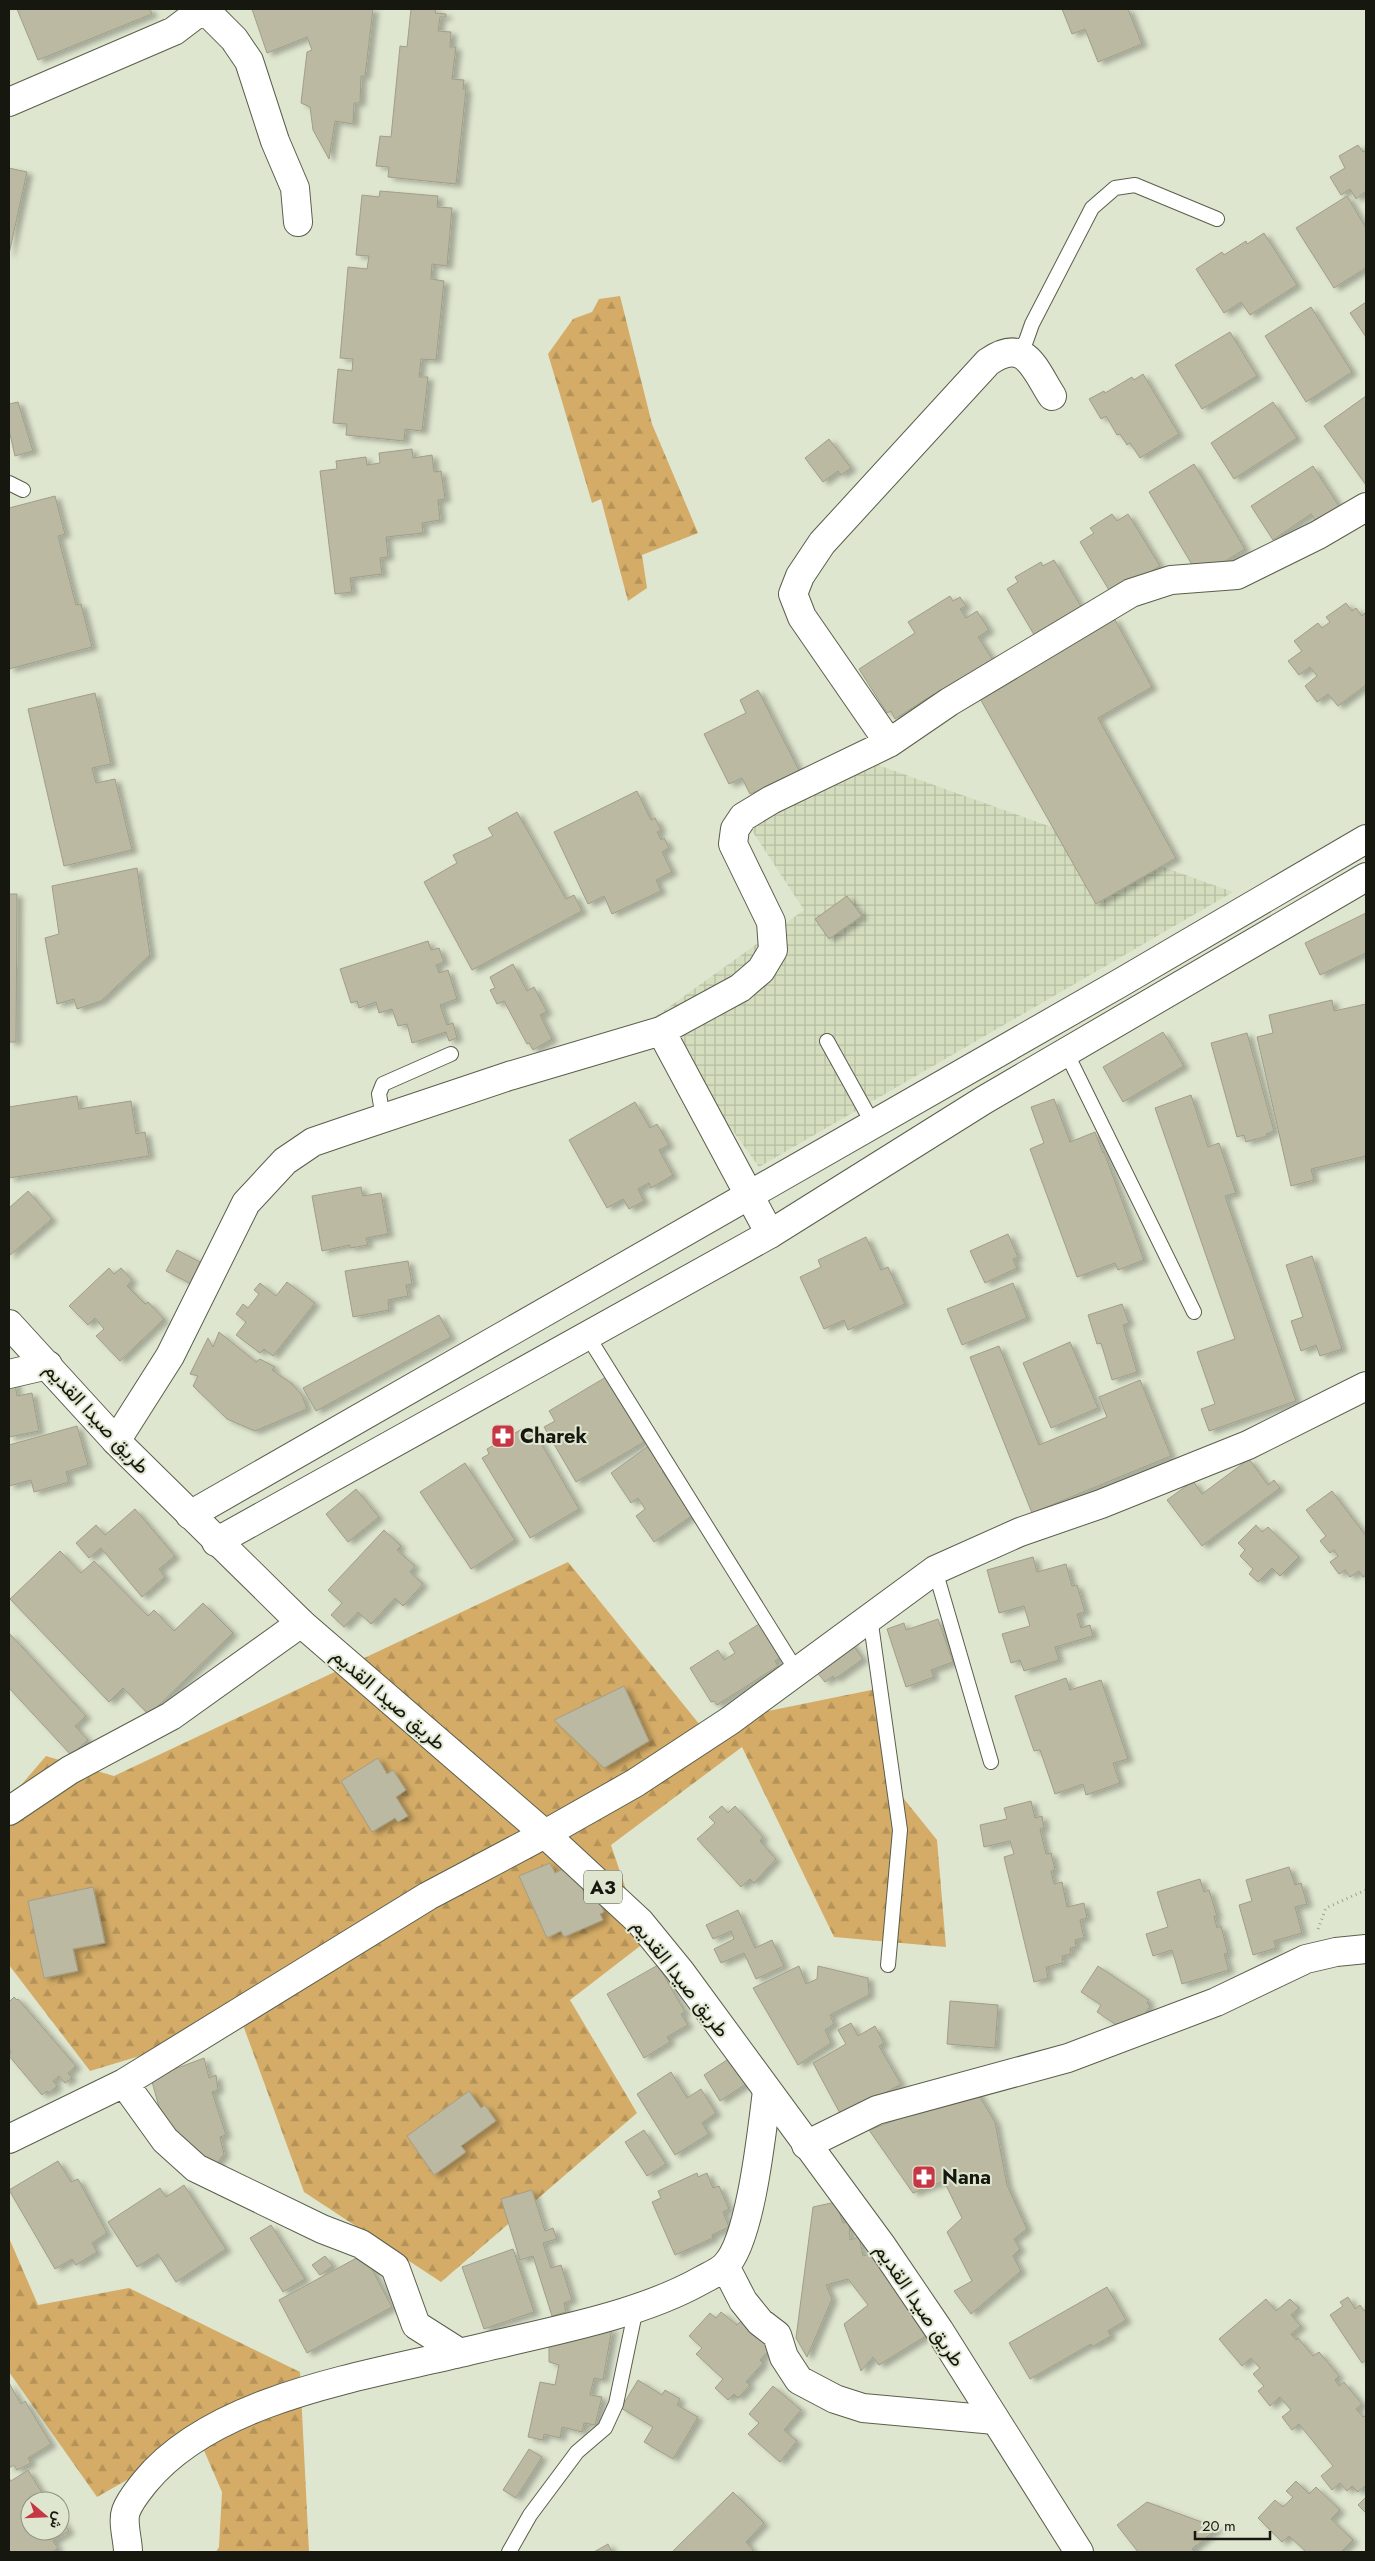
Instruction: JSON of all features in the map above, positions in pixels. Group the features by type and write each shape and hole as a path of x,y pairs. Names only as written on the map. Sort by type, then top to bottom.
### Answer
{"main road":[{"path":"9,102 174,31 203,9 234,39 249,61 275,141 295,188 298,222"},
{"path":"890,743 802,617 793,594 800,576 822,543 988,362 1002,352 1017,352 1028,358 1052,396"},
{"path":"116,1441 170,1356 246,1204 285,1160 313,1142 509,1076 661,1030 740,988 761,970 773,950 771,922 732,844 734,829 744,817 771,800 890,743 949,702 1131,593 1171,580 1237,575 1318,535 1366,507"},
{"path":"190,1515 1366,839"},
{"path":"216,1542 770,1234 984,1100 1366,877"},
{"path":"661,1030 770,1234"},
{"name":"طريق صيدا القديم","path":"9,1324 116,1441 300,1623 545,1834 640,1922 680,1971 882,2246 939,2330 1079,2552"},
{"path":"9,1374 48,1365"},
{"path":"9,2139 124,2083 428,1896 545,1834 635,1783 730,1720 935,1570 1020,1532 1101,1504 1248,1446 1366,1386"},
{"path":"9,1811 70,1770 171,1716 300,1623"},
{"path":"806,2145 877,2110 1068,2058 1216,2002 1306,1959 1336,1952 1366,1949"},
{"path":"124,2083 165,2140 196,2168 322,2229 361,2244 395,2267 416,2325 460,2353"},
{"path":"128,2552 126,2512 135,2494 157,2467 199,2436 256,2408 335,2384 636,2308 687,2288 725,2266 736,2244 745,2218 757,2168 767,2091"},
{"path":"725,2266 743,2301 760,2322 777,2335 784,2357 799,2380 835,2399 863,2408 994,2420"}],"lane":[{"path":"1017,352 1026,341 1032,324 1092,208 1115,188 1135,184 1217,219"},
{"path":"9,483 23,490"},
{"path":"827,1041 873,1124"},
{"path":"1066,1052 1194,1312"},
{"path":"383,1118 379,1094 383,1084 452,1054"},
{"path":"587,1335 796,1670"},
{"path":"935,1570 991,1762"},
{"path":"870,1617 900,1830 888,1965"},
{"path":"509,2552 530,2515 577,2452 605,2428 616,2404 636,2308"}],"path":[{"path":"1306,1959 1326,1908 1366,1890"}],"shaded area":[{"path":"878,765 1233,892 759,1167 652,1019 804,910 743,817"}],"green space":[{"path":"620,296 652,424 698,533 642,555 647,588 628,601 601,499 592,503 548,354 573,319 592,312 599,299"},
{"path":"568,1562 700,1725 886,1687 900,1794 937,1840 946,1947 834,1937 742,1747 611,1845 644,1943 570,2000 637,2113 441,2282 304,2192 243,2025 90,2071 9,1965 9,1799 46,1756 114,1776"},
{"path":"9,2238 38,2305 129,2288 300,2372 309,2552 216,2552 219,2547 222,2492 199,2439 97,2497 9,2372"}],"building":[{"path":"17,9 150,9 152,14 38,60"},
{"path":"252,9 373,9 365,76 361,76 360,103 354,103 353,124 335,121 329,159 313,130 310,107 301,103 307,52 312,50 307,37 267,53"},
{"path":"411,9 436,9 435,13 446,14 446,17 440,17 438,31 451,32 450,47 456,47 452,79 464,80 463,89 466,89 456,184 388,177 389,167 376,166 380,136 391,137 400,46 407,47"},
{"path":"1062,9 1128,9 1142,44 1098,62 1085,29 1072,34"},
{"path":"1358,145 1363,152 1366,150 1366,191 1356,199 1350,189 1341,195 1330,177 1345,168 1339,156"},
{"path":"9,168 27,172 9,254"},
{"path":"380,191 438,196 437,207 452,208 447,266 432,264 431,279 444,281 436,360 421,359 419,377 428,377 422,431 405,429 404,441 346,435 347,424 333,423 338,369 352,371 353,359 340,358 348,267 367,269 369,256 356,255 362,195 379,197"},
{"path":"1347,196 1366,228 1366,268 1334,288 1296,228"},
{"path":"1264,233 1297,285 1250,315 1241,302 1224,313 1196,269 1222,252 1224,255 1246,241 1247,244"},
{"path":"1366,302 1366,337 1350,313"},
{"path":"1311,307 1352,372 1306,402 1265,336"},
{"path":"1230,332 1257,376 1202,409 1175,365"},
{"path":"1143,374 1179,434 1140,458 1130,443 1127,445 1120,434 1117,435 1106,416 1101,419 1089,399 1104,391 1105,393 1132,377 1134,380"},
{"path":"1366,396 1366,485 1324,426"},
{"path":"18,402 33,451 15,456 9,430 9,404"},
{"path":"1273,402 1297,438 1234,479 1211,443"},
{"path":"829,439 851,468 841,475 838,471 823,482 805,458"},
{"path":"412,449 413,458 432,455 434,472 441,471 445,499 438,500 440,520 422,523 423,533 386,537 388,557 380,558 382,574 350,578 352,592 335,594 320,471 337,469 336,461 366,457 367,465 380,463 379,453"},
{"path":"1194,464 1245,549 1206,573 1194,568 1149,492"},
{"path":"1313,466 1339,506 1326,514 1328,517 1318,524 1311,514 1273,540 1251,506"},
{"path":"55,496 65,534 58,536 76,605 81,604 92,647 9,669 9,508"},
{"path":"1112,514 1117,521 1128,514 1160,566 1112,595 1080,542 1094,533 1090,528"},
{"path":"1054,560 1083,610 1036,638 1007,589 1018,582 1015,577 1041,562 1043,566"},
{"path":"950,596 953,601 960,597 966,606 960,609 966,618 977,611 989,630 978,637 993,660 940,703 934,694 895,719 891,711 887,713 859,669 915,633 908,622"},
{"path":"1346,603 1352,611 1356,608 1362,616 1366,612 1366,685 1338,706 1328,694 1317,702 1305,686 1317,676 1310,667 1299,675 1288,661 1302,651 1294,641 1318,623 1322,628 1330,622 1326,617"},
{"path":"1114,618 1152,687 1098,718 1176,858 1096,904 978,695"},
{"path":"758,690 804,780 771,797 766,787 750,794 742,778 729,784 704,734 746,713 740,700"},
{"path":"95,693 111,764 92,768 96,783 115,779 132,850 64,866 28,709"},
{"path":"637,791 651,820 655,818 661,830 657,832 661,840 664,838 669,848 662,852 672,872 656,880 661,891 612,914 604,896 588,904 554,832"},
{"path":"517,812 566,899 574,895 582,911 472,970 424,882 457,863 453,855 493,836 488,828"},
{"path":"137,868 150,955 101,1001 77,1009 74,999 57,1004 45,938 59,934 52,886"},
{"path":"9,894 17,894 16,1042 9,1042"},
{"path":"847,896 862,916 829,939 815,919"},
{"path":"1366,913 1366,953 1320,975 1305,943"},
{"path":"428,941 431,950 439,948 444,962 436,965 439,973 448,970 457,999 440,1005 447,1025 453,1023 457,1038 449,1041 446,1032 412,1043 407,1024 398,1026 392,1009 379,1013 376,1002 359,1008 357,1001 351,1003 340,969"},
{"path":"513,964 527,991 534,987 547,1012 540,1015 552,1039 533,1050 529,1043 527,1044 504,1001 497,1004 490,990 495,988 490,977"},
{"path":"1332,1000 1334,1011 1366,1004 1366,1156 1311,1169 1314,1180 1291,1186 1257,1037 1273,1033 1269,1015"},
{"path":"1163,1032 1184,1066 1123,1102 1103,1067"},
{"path":"1247,1033 1274,1131 1266,1134 1267,1136 1246,1142 1244,1135 1237,1137 1211,1043"},
{"path":"1191,1095 1208,1147 1219,1143 1236,1193 1225,1196 1296,1401 1209,1431 1201,1409 1215,1404 1197,1352 1235,1339 1155,1108"},
{"path":"77,1096 79,1109 131,1101 136,1134 145,1132 149,1156 9,1178 9,1107"},
{"path":"1054,1099 1070,1142 1095,1132 1144,1260 1118,1270 1115,1263 1077,1277 1030,1149 1044,1143 1031,1107"},
{"path":"635,1102 650,1128 657,1124 669,1145 659,1150 673,1175 651,1188 649,1183 638,1189 644,1201 629,1209 623,1199 607,1208 569,1140"},
{"path":"361,1187 363,1196 381,1193 388,1234 366,1238 368,1245 350,1248 350,1245 322,1251 312,1196"},
{"path":"28,1191 52,1219 9,1256 9,1208"},
{"path":"1008,1234 1018,1257 1013,1259 1017,1268 985,1283 970,1251"},
{"path":"866,1237 881,1270 888,1267 905,1304 848,1330 844,1320 824,1329 800,1277 821,1267 818,1260"},
{"path":"177,1250 202,1263 191,1284 166,1271"},
{"path":"1312,1256 1342,1349 1320,1356 1316,1345 1301,1351 1291,1321 1303,1317 1286,1265"},
{"path":"408,1261 412,1284 406,1285 408,1296 388,1300 389,1310 353,1317 345,1271"},
{"path":"109,1268 114,1274 121,1268 132,1280 127,1286 145,1304 148,1302 164,1319 120,1361 96,1336 104,1329 95,1318 88,1325 69,1306"},
{"path":"287,1282 315,1303 273,1356 264,1349 260,1353 236,1335 246,1322 236,1314 243,1304 248,1308 259,1294 254,1290 260,1283 276,1296"},
{"path":"1013,1283 1027,1318 962,1345 947,1309"},
{"path":"1122,1304 1129,1323 1123,1325 1137,1372 1112,1380 1101,1343 1097,1344 1088,1315"},
{"path":"439,1315 451,1337 316,1411 303,1388"},
{"path":"219,1332 256,1362 260,1359 275,1367 272,1370 291,1383 302,1395 307,1409 255,1431 227,1419 193,1386 198,1376 190,1374 208,1338 213,1347"},
{"path":"1070,1342 1098,1408 1051,1428 1023,1363"},
{"path":"999,1346 1039,1445 1107,1417 1099,1397 1140,1380 1171,1456 1032,1513 970,1357"},
{"path":"14,1377 17,1396 32,1393 39,1431 9,1437 9,1378"},
{"path":"606,1377 644,1442 576,1482 544,1427 555,1421 549,1411"},
{"path":"77,1426 88,1465 66,1472 69,1482 34,1492 31,1480 9,1486 9,1445"},
{"path":"522,1429 527,1438 535,1433 579,1509 530,1538 482,1458 489,1454 487,1449"},
{"path":"647,1447 665,1468 662,1471 693,1515 654,1542 636,1516 645,1509 638,1498 631,1503 611,1473"},
{"path":"1249,1459 1268,1485 1274,1480 1280,1488 1202,1546 1167,1500 1193,1481 1202,1494"},
{"path":"465,1463 515,1540 471,1569 420,1492"},
{"path":"356,1489 379,1517 348,1542 326,1514"},
{"path":"1332,1491 1366,1536 1366,1575 1363,1577 1359,1571 1350,1577 1345,1570 1339,1574 1330,1562 1338,1556 1334,1550 1330,1553 1320,1541 1326,1536 1306,1510"},
{"path":"135,1509 175,1556 159,1569 165,1577 142,1597 101,1548 89,1558 76,1543 96,1525 105,1535"},
{"path":"1256,1525 1262,1532 1268,1527 1299,1557 1280,1576 1272,1568 1258,1582 1249,1574 1253,1569 1240,1556 1245,1550 1238,1543"},
{"path":"384,1530 401,1546 397,1550 415,1566 410,1572 423,1584 403,1606 395,1598 371,1624 358,1612 344,1627 331,1615 342,1603 328,1590"},
{"path":"60,1551 81,1573 94,1561 148,1616 154,1610 174,1631 203,1603 233,1633 149,1715 123,1688 109,1702 10,1599"},
{"path":"1033,1557 1037,1572 1066,1564 1072,1586 1077,1585 1085,1612 1077,1614 1081,1628 1090,1625 1093,1636 1055,1647 1059,1660 1024,1671 1020,1660 1011,1663 1002,1634 1030,1626 1024,1606 999,1613 987,1570"},
{"path":"938,1619 953,1662 931,1670 934,1677 906,1687 887,1629 904,1623 906,1630"},
{"path":"759,1624 780,1657 775,1661 778,1666 717,1705 714,1701 711,1702 690,1668 718,1650 724,1660 735,1653 729,1643"},
{"path":"9,1633 86,1716 75,1726 88,1740 71,1755 9,1688"},
{"path":"849,1640 863,1659 835,1679 833,1676 825,1682 813,1667"},
{"path":"1066,1678 1070,1690 1101,1680 1128,1759 1113,1763 1120,1783 1086,1795 1083,1784 1055,1794 1040,1750 1034,1751 1015,1696"},
{"path":"624,1686 649,1741 604,1768 554,1720"},
{"path":"378,1758 387,1774 393,1770 406,1790 396,1797 408,1816 398,1822 395,1818 372,1832 341,1781"},
{"path":"1031,1801 1035,1818 1042,1816 1044,1828 1040,1829 1046,1854 1051,1853 1055,1870 1051,1871 1054,1884 1062,1882 1067,1907 1084,1903 1087,1918 1080,1920 1084,1938 1075,1940 1076,1947 1070,1948 1071,1954 1062,1956 1063,1963 1046,1967 1048,1978 1034,1982 1004,1857 1014,1854 1010,1841 984,1847 980,1825 1007,1819 1004,1808"},
{"path":"722,1806 728,1813 735,1806 763,1837 760,1841 776,1859 754,1883 750,1879 741,1887 697,1839 715,1823 709,1817"},
{"path":"550,1863 555,1873 571,1865 587,1899 596,1894 604,1912 600,1914 603,1920 564,1937 561,1931 547,1938 519,1876"},
{"path":"1289,1867 1295,1885 1301,1883 1307,1904 1295,1907 1302,1933 1274,1941 1276,1948 1253,1955 1239,1905 1252,1901 1246,1880"},
{"path":"1200,1879 1204,1892 1209,1890 1217,1916 1214,1916 1217,1928 1221,1926 1228,1953 1224,1954 1229,1970 1182,1984 1172,1950 1153,1956 1146,1934 1168,1927 1157,1892"},
{"path":"93,1887 105,1943 73,1949 78,1971 44,1978 28,1901"},
{"path":"738,1910 755,1948 772,1940 784,1966 756,1979 744,1953 721,1963 714,1949 734,1939 731,1931 713,1939 706,1925"},
{"path":"658,1965 685,2012 681,2014 688,2025 667,2037 670,2042 644,2058 607,1994"},
{"path":"799,1966 806,1984 817,1979 818,1966 868,1978 869,1995 830,2015 834,2024 825,2030 831,2043 798,2065 753,1988"},
{"path":"1098,1966 1149,2000 1147,2003 1150,2006 1142,2018 1138,2015 1127,2032 1097,2012 1101,2005 1081,1992"},
{"path":"14,1997 18,1999 76,2066 68,2073 72,2078 65,2083 59,2076 53,2081 57,2086 49,2093 47,2091 42,2095 9,2056 11,2051 9,2048 9,2002"},
{"path":"950,2001 998,2005 995,2048 947,2044"},
{"path":"851,2023 858,2036 875,2026 884,2043 879,2046 901,2084 842,2117 813,2063 846,2044 838,2030"},
{"path":"204,2058 209,2078 216,2075 218,2090 212,2092 226,2135 220,2137 224,2154 212,2170 164,2125 151,2078"},
{"path":"730,2058 746,2084 720,2101 704,2075"},
{"path":"671,2072 687,2098 701,2089 716,2113 702,2123 709,2134 675,2155 637,2094"},
{"path":"976,2090 995,2122 1007,2185 1027,2229 1014,2239 1020,2249 1013,2256 1021,2271 971,2314 954,2291 972,2281 947,2232 962,2218 944,2181 913,2193 869,2130"},
{"path":"469,2091 481,2108 485,2105 496,2121 461,2146 466,2152 434,2175 407,2136"},
{"path":"644,2130 666,2164 647,2176 625,2142"},
{"path":"58,2161 71,2182 78,2179 107,2233 92,2243 97,2252 76,2265 72,2259 55,2269 9,2190"},
{"path":"697,2173 698,2177 707,2173 713,2188 719,2186 729,2209 723,2212 729,2227 712,2235 713,2238 675,2255 652,2202 661,2198 658,2191"},
{"path":"184,2185 226,2249 176,2282 158,2254 137,2267 108,2222 160,2188 166,2197"},
{"path":"532,2190 545,2231 553,2228 557,2239 543,2243 551,2268 561,2265 572,2300 564,2303 566,2312 552,2316 533,2256 520,2260 501,2199"},
{"path":"836,2202 843,2223 849,2222 850,2240 859,2237 863,2256 873,2253 929,2334 879,2365 873,2357 861,2371 844,2324 868,2305 848,2279 826,2285 832,2299 807,2357 796,2338 813,2207"},
{"path":"271,2225 305,2279 283,2292 250,2238"},
{"path":"513,2249 534,2312 484,2329 462,2267"},
{"path":"364,2254 392,2307 307,2353 279,2300"},
{"path":"325,2256 333,2266 320,2275 312,2265"},
{"path":"1107,2287 1126,2320 1108,2331 1111,2336 1092,2347 1091,2344 1030,2379 1009,2343"},
{"path":"1348,2297 1355,2309 1360,2305 1364,2311 1366,2310 1366,2360 1362,2363 1330,2315 1343,2306 1340,2302"},
{"path":"1266,2299 1276,2311 1290,2299 1299,2308 1291,2315 1301,2326 1291,2334 1296,2340 1298,2338 1313,2356 1319,2352 1339,2376 1335,2380 1339,2386 1344,2382 1362,2404 1356,2409 1363,2417 1366,2416 1366,2485 1358,2492 1352,2486 1347,2491 1340,2483 1332,2490 1321,2476 1333,2466 1299,2424 1292,2430 1282,2417 1291,2410 1280,2397 1270,2406 1258,2391 1264,2386 1253,2374 1260,2368 1251,2358 1242,2366 1219,2339"},
{"path":"721,2312 737,2325 744,2318 774,2345 760,2360 763,2363 746,2382 750,2385 738,2398 734,2394 728,2400 715,2388 723,2379 696,2354 702,2348 689,2336 710,2313 716,2318"},
{"path":"612,2328 603,2380 594,2378 590,2395 602,2397 595,2425 584,2423 582,2432 562,2427 560,2438 544,2434 543,2440 528,2437 540,2382 555,2385 559,2365 549,2362 549,2344"},
{"path":"638,2380 662,2395 665,2390 680,2399 677,2405 698,2417 673,2459 644,2442 653,2427 621,2408"},
{"path":"9,2383 21,2404 25,2401 51,2444 28,2458 31,2463 17,2470 14,2465 9,2468"},
{"path":"773,2386 801,2410 784,2430 797,2441 780,2462 748,2434 759,2423 749,2414"},
{"path":"529,2449 542,2457 516,2498 503,2490"},
{"path":"28,2470 41,2491 20,2491 20,2541 53,2541 58,2548 53,2552 9,2552 9,2478 11,2481"},
{"path":"1296,2481 1309,2494 1316,2487 1340,2510 1331,2519 1353,2540 1341,2552 1306,2552 1289,2536 1282,2542 1258,2518 1275,2500 1283,2507 1293,2497 1286,2491"},
{"path":"733,2492 764,2523 746,2542 753,2550 751,2552 672,2552"},
{"path":"1366,2497 1366,2513 1358,2505"},
{"path":"1147,2502 1218,2528 1192,2549 1195,2552 1138,2552 1117,2525"},
{"path":"608,2544 612,2552 594,2552"}],"place":[{"name":"Charek","path":"503,1436"},
{"name":"Nana","path":"924,2177"}]}
